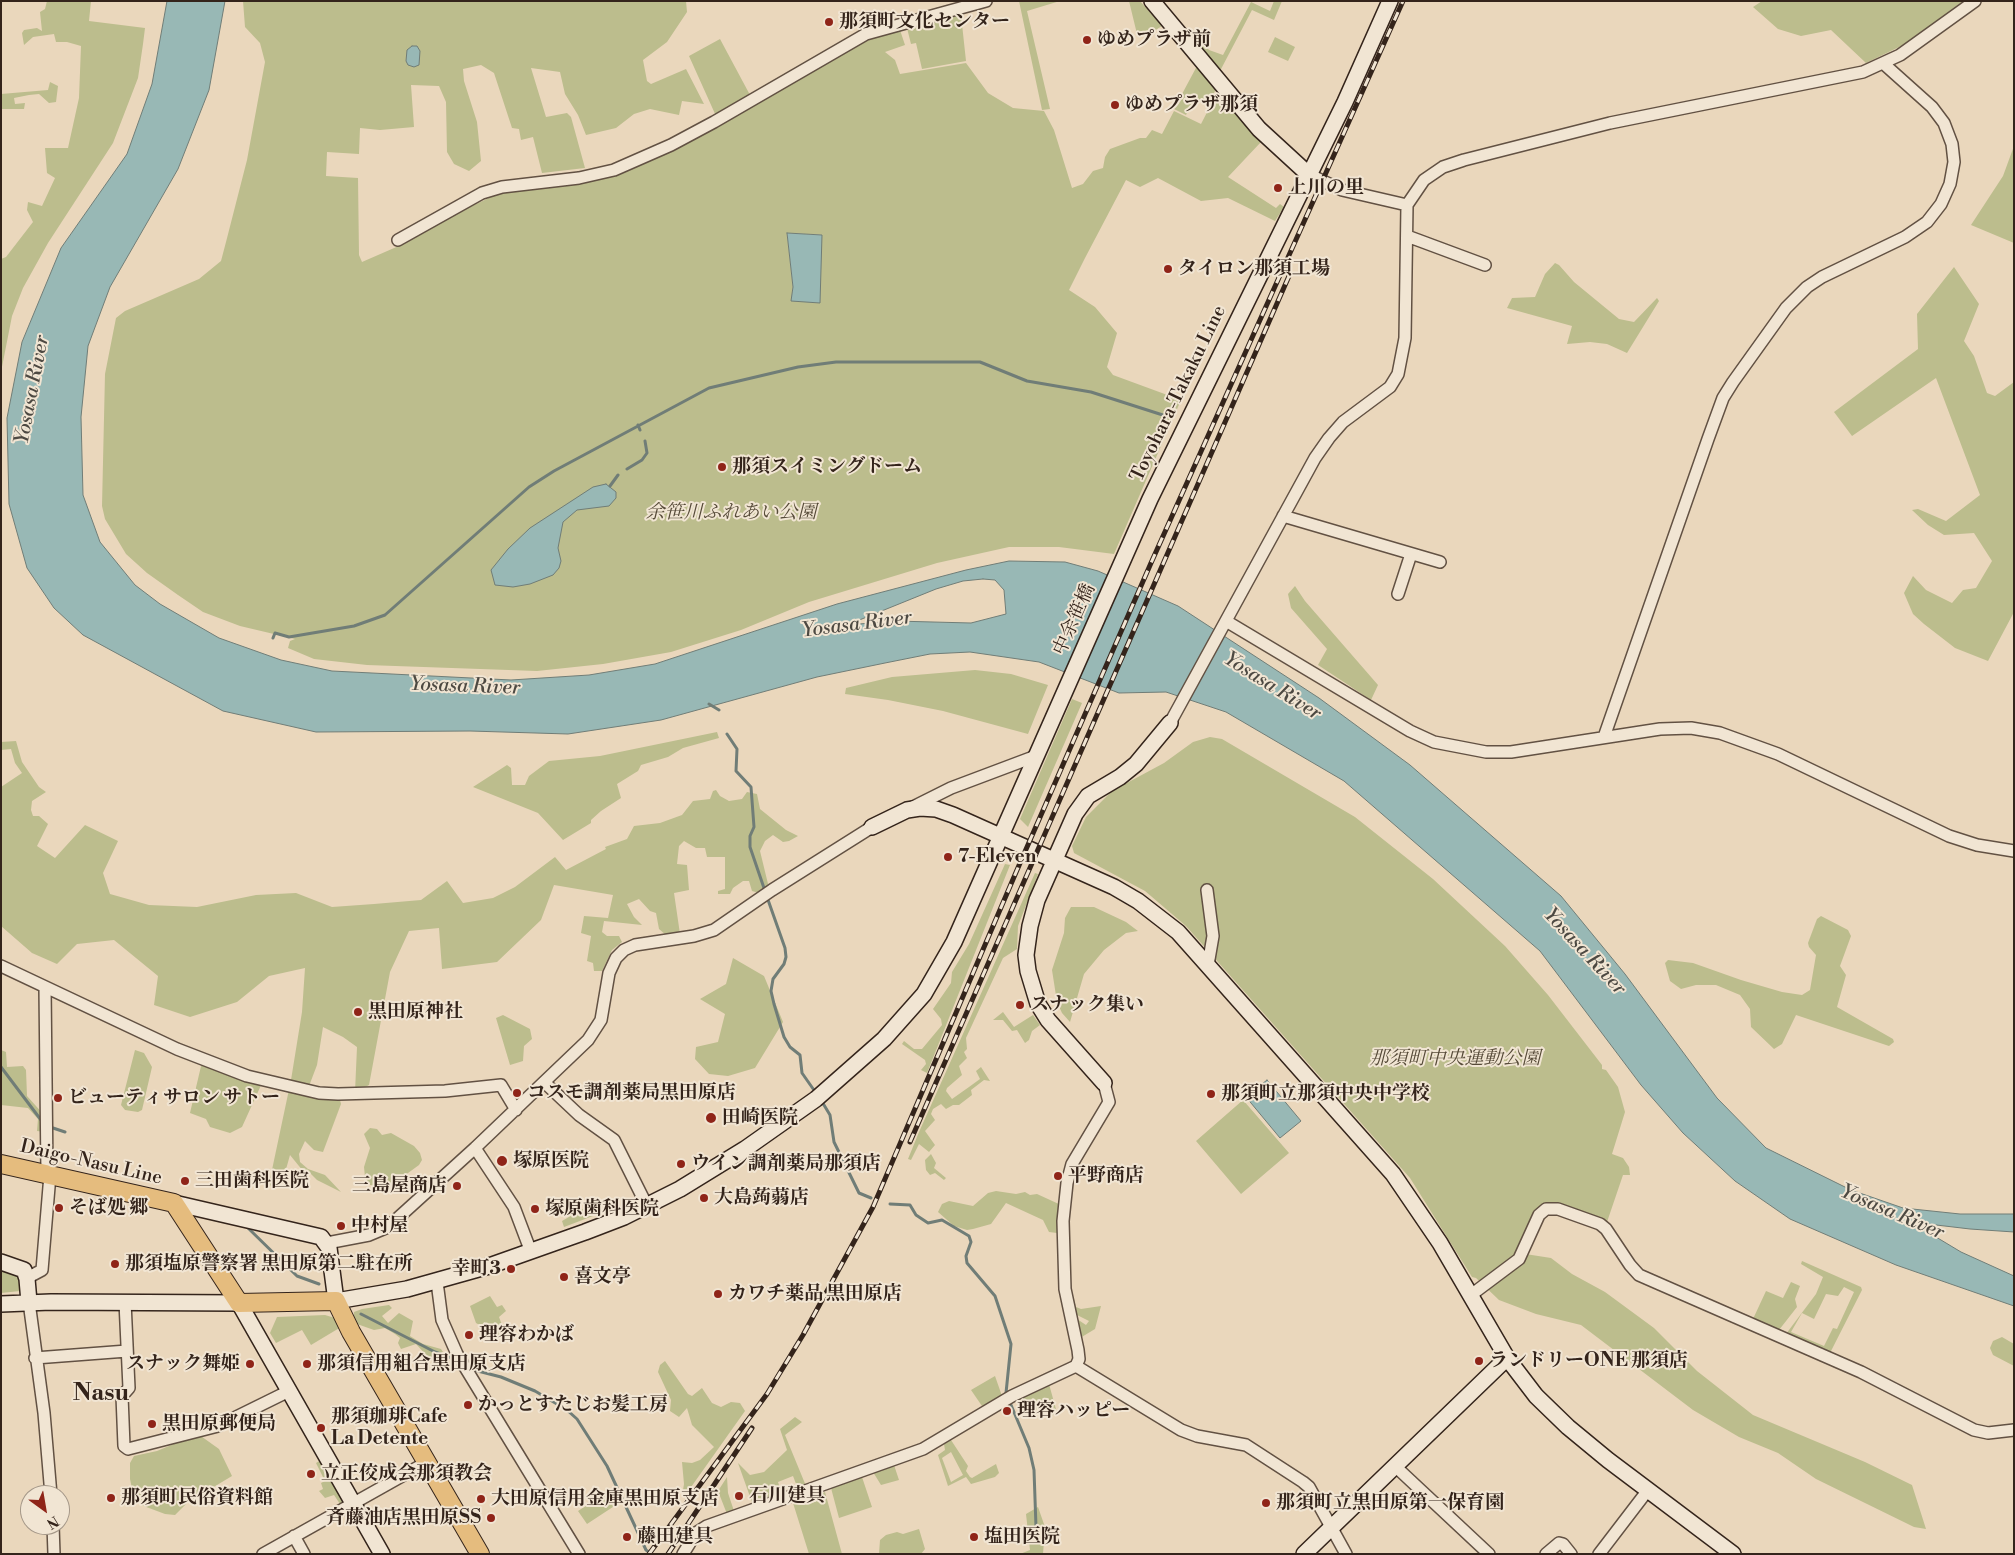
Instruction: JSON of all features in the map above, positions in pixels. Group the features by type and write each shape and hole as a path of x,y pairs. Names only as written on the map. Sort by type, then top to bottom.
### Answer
{"main road":[{"name":"Daigo-Nasu Line","path":"1,1164 174,1203 239,1303"},
{"path":"239,1303 336,1301 351,1332 480,1554"}],"street":[{"path":"398,240 482,192 502,187 579,178 622,167 714,122 866,34 986,1"},
{"path":"1152,1 1259,129 1308,174 1342,190 1407,205"},
{"name":"Toyohara-Takaku Line","path":"1124,561 1178,441 1308,174 1346,102 1390,1"},
{"path":"683,1554 696,1533 707,1526 923,1450 937,1443 982,1412 1076,1366 1079,1359 1078,1350 1065,1289 1063,1221 1067,1183 1072,1164 1109,1102 1104,1083 1048,1020 1031,988 1026,955 1030,926 1054,859 1075,814 1088,796 1120,777 1136,764 1170,722 1315,458 1343,422 1390,387 1398,374 1405,338 1407,205 1414,192 1432,173 1464,160 1626,119 1839,78 1884,64 1975,1"},
{"path":"1604,737 1708,439 1723,398 1733,382 1786,308 1807,287 1822,277 1906,237 1927,222 1941,204 1950,184 1954,162 1952,144 1944,122 1932,107 1884,64"},
{"path":"1407,236 1485,265"},
{"path":"1284,516 1440,562"},
{"path":"1398,594 1412,554"},
{"name":"中余笹橋","path":"1036,756 1124,561"},
{"path":"1226,621 1410,731 1434,742 1486,752 1511,752 1660,729 1691,728 1720,732 1778,754 1949,836 1978,845 2014,851"},
{"path":"174,1203 312,1233 327,1243 370,1235 388,1227 516,1110 596,1030 601,1020 609,973 616,958 624,950 635,945 694,936 714,930 772,890 872,827 951,788 1036,756"},
{"path":"327,1243 336,1301 382,1294 437,1282 585,1232 647,1206 718,1167 816,1099 858,1064 897,1025 924,994 945,960 1002,836 1036,756"},
{"path":"907,810 920,808 936,810 1054,859 1138,901 1178,932 1393,1174 1428,1224 1507,1358 1536,1396 1568,1427 1733,1554"},
{"path":"1207,890 1213,936 1208,965"},
{"path":"1,966 220,1066 296,1088 338,1094 445,1091 501,1085 516,1110"},
{"path":"27,1278 42,1270 49,1175 45,987"},
{"path":"544,1082 579,1115 616,1143 647,1206"},
{"path":"475,1148 514,1207 530,1252"},
{"path":"1471,1295 1519,1259 1539,1215 1546,1209 1558,1209 1600,1224 1606,1229 1639,1275 1843,1364 1974,1430 1988,1433 2014,1430"},
{"path":"1,1262 20,1267 27,1278 35,1358 44,1413 50,1485"},
{"path":"437,1282 442,1320 456,1354 579,1554"},
{"path":"1,1304 29,1302 239,1303 382,1554"},
{"path":"125,1302 129,1388 122,1396 124,1446 128,1449 218,1426 289,1391"},
{"path":"35,1358 127,1351"},
{"path":"1304,1554 1507,1358"},
{"path":"1076,1366 1181,1430 1197,1436 1246,1445 1262,1454 1309,1488 1346,1554"},
{"path":"263,1554 427,1462"},
{"path":"1396,1467 1489,1554"},
{"path":"1599,1554 1648,1490"},
{"path":"53,1535 54,1554"},
{"path":"294,1536 304,1554"},
{"path":"1546,1554 1559,1543 1563,1544 1571,1554"}],"green space":[{"path":"47,1 91,1 89,21 145,28 138,78 113,143 48,243 23,288 12,316 1,372 1,259 6,257 33,222 27,210 28,202 42,206 55,178 47,173 45,148 68,148 79,98 81,46 67,42 56,42 54,34 33,37 24,45 22,33 24,30 37,28 42,31 40,12 45,9"},
{"name":"余笹川ふれあい公園","path":"243,1 686,1 687,12 667,42 643,60 647,81 651,84 686,69 704,104 682,101 679,115 650,109 634,114 616,128 586,135 578,115 565,94 560,72 531,68 546,117 567,113 571,117 585,168 542,173 533,137 521,140 519,129 512,128 494,73 481,65 463,69 464,81 477,122 481,161 469,171 454,164 447,152 446,102 439,86 411,85 414,127 380,130 360,128 359,154 327,152 326,176 358,178 359,255 362,262 401,245 432,225 508,191 591,181 620,173 709,131 864,41 900,30 905,45 885,52 895,60 900,74 966,63 988,93 1013,108 1044,111 1054,130 1072,188 1083,184 1093,171 1103,168 1105,157 1110,149 1140,138 1146,138 1152,130 1162,134 1174,111 1201,124 1218,91 1261,142 1228,177 1276,208 1280,204 1284,207 1275,221 1228,198 1201,201 1158,178 1140,187 1126,180 1069,290 1095,307 1117,333 1107,367 1113,375 1181,400 1114,554 1059,547 1009,547 937,563 809,602 741,630 671,652 603,664 537,671 367,665 314,659 288,648 290,641 295,639 240,626 203,612 147,573 126,554 105,519 102,506 105,374 116,318 125,311 199,279 221,261 247,160 265,62 260,43 245,27","holes":["787,233 822,235 792,301 793,287"]},
{"path":"1019,1 1060,1 1027,11 1050,109 1042,110"},
{"path":"1129,1 1140,1 1162,26 1149,34 1137,34"},
{"path":"1274,1 1282,1 1274,20 1252,10 1220,71 1192,37 1194,33 1209,50 1223,55 1251,2 1270,11"},
{"path":"1762,1 1963,1 1930,32 1866,63 1831,30 1801,36 1778,29 1753,7"},
{"path":"961,15 966,61 922,69 916,43 911,44 907,28"},
{"path":"1275,37 1295,47 1288,61 1268,52"},
{"path":"720,39 750,95 716,116 689,56"},
{"path":"1197,66 1216,89 1208,105 1195,98 1186,115 1174,109"},
{"path":"50,82 58,86 56,102 49,103 39,94 29,95 14,98 15,104 25,103 24,109 1,109 1,94 48,90"},
{"path":"2014,146 2014,243 1971,225 2003,176"},
{"path":"1555,263 1574,282 1619,319 1634,322 1657,298 1659,301 1627,353 1607,344 1590,342 1567,344 1572,326 1507,308 1512,298 1535,297 1545,274"},
{"path":"1954,267 1979,304 1964,341 1974,356 1987,393 1995,396 2014,382 2014,612 1988,661 1955,648 1924,624 1913,614 1904,593 1913,576 1926,590 1952,603 1963,590 1976,588 1992,561 1974,533 1944,535 1928,525 1912,510 1918,509 1946,521 1980,495 1936,378 1852,436 1834,412 1918,349 1917,314"},
{"path":"1295,586 1305,601 1378,685 1371,700 1318,665 1327,649 1291,608 1288,594"},
{"path":"975,670 1011,674 1048,685 1028,734 943,711 845,694 846,688 892,677"},
{"path":"1072,699 1082,703 1028,827 1020,819"},
{"path":"717,732 719,738 683,748 668,757 641,765 638,771 617,784 621,798 601,811 591,820 591,823 563,840 538,813 473,787 507,765 511,768 512,785 525,785 529,776 549,761 600,756"},
{"name":"那須町中央運動公園","path":"1210,737 1222,739 1355,817 1433,879 1505,946 1548,995 1602,1065 1602,1069 1606,1070 1618,1087 1625,1112 1612,1154 1623,1158 1629,1167 1630,1175 1623,1175 1607,1222 1545,1207 1519,1253 1551,1258 1572,1274 1605,1292 1654,1328 1697,1371 1753,1415 1865,1462 1912,1485 1926,1529 1914,1527 1816,1479 1778,1453 1739,1437 1693,1410 1581,1325 1536,1314 1499,1300 1476,1278 1472,1277 1410,1178 1186,926 1145,891 1074,853 1072,846 1086,817 1112,791 1164,763 1193,742"},
{"path":"16,741 22,762 39,787 46,792 32,801 31,810 33,816 39,816 48,824 37,846 55,858 85,825 118,841 103,873 110,894 149,905 197,907 256,895 296,893 332,907 374,904 421,900 447,881 463,903 493,898 515,887 555,857 566,870 606,849 605,847 627,839 634,826 660,823 682,815 693,801 710,799 713,791 716,790 720,796 729,801 742,799 747,792 757,794 760,809 786,830 798,836 783,842 773,835 765,841 760,851 769,888 759,893 752,891 749,881 743,881 733,888 730,894 718,894 718,891 725,889 725,857 707,857 705,848 696,848 684,841 679,846 677,864 687,865 689,890 674,893 680,934 666,935 659,929 656,913 650,911 639,899 627,904 634,917 642,925 604,921 602,932 607,936 619,936 622,942 612,950 602,971 594,971 593,963 587,961 591,936 581,933 584,916 608,918 613,895 554,885 541,920 497,962 442,969 439,928 409,931 390,972 369,1085 355,1092 357,1047 343,1037 323,1027 317,1065 306,1094 340,1100 341,1104 323,1152 314,1150 305,1141 299,1154 300,1162 308,1169 325,1175 341,1192 317,1180 309,1172 303,1171 290,1155 283,1180 272,1187 269,1184 291,1080 302,1012 305,968 269,976 237,1002 190,1017 154,1005 158,976 114,940 77,944 57,964 32,953 1,926 1,787 22,773 15,763 11,749 1,750 1,742"},
{"path":"1005,864 1010,865 927,1073 921,1070 926,1064 925,1060 902,1044 904,1041 914,1049 922,1049 942,1025 941,1019 933,1009 951,983 952,972 969,944"},
{"path":"1035,873 1038,874 1018,926 1017,949 1003,958 966,1038 967,1049 964,1052 967,1058 959,1066 962,1075 946,1091 952,1099 980,1079 976,1071 981,1067 990,1081 984,1080 971,1090 972,1095 959,1105 953,1105 946,1109 941,1104 933,1109 931,1114 935,1120 925,1131 935,1145 929,1152 919,1144 911,1160 908,1159 919,1132"},
{"path":"1071,907 1094,907 1126,922 1138,931 1126,933 1104,950 1084,974 1070,1022 1062,1013 1057,1002 1052,970 1064,933 1065,918"},
{"path":"1821,916 1848,930 1851,936 1840,966 1846,975 1837,1007 1893,1039 1894,1042 1889,1046 1796,1015 1782,1044 1774,1049 1751,1027 1750,1009 1740,995 1716,985 1696,985 1681,989 1670,981 1665,963 1668,960 1693,963 1741,980 1782,992 1802,995 1810,990 1816,955 1808,943 1817,919"},
{"path":"733,958 764,976 783,1022 755,1068 728,1076 709,1074 695,1059 696,1047 718,1042 725,1014 700,999 726,984"},
{"path":"1003,1012 1014,1027 1033,1015 1040,1025 1032,1031 1029,1040 1025,1043 1017,1030 1012,1031 1003,1020 993,1020"},
{"path":"503,1015 530,1029 532,1039 524,1046 523,1061 510,1065 496,1018"},
{"path":"1,1050 6,1052 7,1067 23,1066 26,1070 27,1096 45,1116 45,1132 37,1131 38,1119 28,1108 1,1105"},
{"path":"135,1050 144,1053 152,1067 142,1110 138,1112 125,1110 121,1105"},
{"path":"202,1062 262,1083 242,1127 230,1133 210,1127 206,1119 190,1113"},
{"path":"1243,1100 1289,1153 1241,1194 1196,1141"},
{"path":"370,1128 377,1129 382,1135 391,1133 414,1146 420,1153 422,1160 419,1165 393,1184 383,1187 370,1185 365,1177 364,1167 370,1148 364,1134"},
{"path":"931,1154 936,1163 934,1168 946,1178 944,1180 935,1173 930,1175 926,1170 925,1160"},
{"path":"996,1191 1016,1194 1025,1192 1030,1195 1037,1194 1061,1205 1057,1233 1049,1232 1043,1220 1006,1203 991,1224 967,1230 954,1226 938,1212 942,1204 949,1201 973,1206 988,1193"},
{"path":"588,1206 593,1216 564,1227 562,1221"},
{"path":"1802,1261 1861,1287 1862,1290 1830,1353 1786,1334 1816,1294 1823,1277 1801,1264","holes":["1844,1287 1854,1292 1837,1329 1833,1328 1824,1346 1791,1332 1802,1313 1814,1319 1826,1294 1838,1296"]},
{"path":"1,1270 16,1274 20,1281 20,1291 1,1293"},
{"path":"1791,1282 1800,1286 1795,1299 1797,1307 1779,1330 1753,1319 1766,1291 1783,1298"},
{"path":"490,1296 497,1307 502,1305 506,1311 499,1317 505,1333 500,1336 476,1323 470,1306"},
{"path":"1074,1299 1076,1307 1081,1309 1101,1306 1095,1329 1080,1338 1077,1319 1086,1325 1089,1321 1073,1313 1070,1301"},
{"path":"389,1305 392,1308 382,1316 388,1323 399,1313 413,1321 410,1336 423,1344 441,1349 443,1352 429,1358 416,1344 401,1349 398,1343 400,1338 395,1334 385,1328 374,1330 357,1324 354,1319 354,1312"},
{"path":"325,1315 335,1318 341,1327 311,1345 302,1330 276,1343 270,1333 277,1317"},
{"path":"2002,1337 2014,1344 2014,1366 1993,1355 1990,1348 1993,1341"},
{"path":"665,1361 688,1394 692,1396 702,1388 712,1403 721,1407 731,1402 740,1403 745,1411 684,1497 682,1496 684,1484 682,1462 692,1463 700,1460 714,1447 692,1425 687,1408 679,1417 670,1411 671,1400 658,1372 660,1365"},
{"path":"995,1376 1002,1396 982,1406 971,1390"},
{"path":"1049,1384 1057,1413 1049,1417 1044,1406 1027,1414 1020,1398"},
{"path":"795,1417 802,1422 785,1435 806,1486 798,1489 793,1476 778,1482 782,1495 753,1505 738,1463 750,1475 764,1472 787,1450 780,1429"},
{"path":"198,1434 219,1449 232,1476 187,1503 175,1515 165,1514 141,1505 134,1498 130,1479 130,1463 134,1456 157,1451"},
{"path":"951,1440 968,1466 966,1471 970,1477 972,1478 996,1464 999,1473 995,1477 971,1484 966,1477 948,1486 938,1455 945,1450 944,1444","holes":["951,1452 963,1475 951,1482 942,1458"]},
{"path":"321,1460 344,1502 340,1504 334,1495 325,1498 319,1491 323,1489 321,1483 325,1481 316,1463"},
{"path":"894,1465 899,1480 881,1485 873,1472"},
{"path":"727,1477 728,1493 734,1511 727,1514 718,1491"},
{"path":"862,1477 872,1507 839,1518 831,1488"},
{"path":"615,1487 622,1501 587,1524 578,1511"},
{"path":"825,1492 842,1554 809,1554 793,1503"},
{"path":"1038,1507 1045,1527 1043,1554 1020,1554 1030,1550 1026,1514"},
{"path":"919,1529 925,1549 921,1554 879,1554 880,1540 886,1535 897,1532 903,1534"}],"water":[{"name":"Yosasa River","path":"167,1 225,1 209,90 178,169 110,287 88,346 81,417 83,495 100,542 135,585 160,604 219,638 281,660 332,671 511,680 589,675 655,664 837,604 966,570 1009,561 1065,562 1098,571 1178,606 1319,698 1410,765 1561,896 1625,974 1717,1098 1766,1148 1851,1190 1903,1208 1960,1214 2014,1214 2014,1232 1911,1222 1961,1252 2014,1276 2014,1306 1896,1265 1790,1219 1735,1181 1683,1133 1641,1085 1540,951 1344,781 1226,712 1166,692 1119,693 1039,662 970,652 930,654 885,663 817,677 661,720 568,734 470,731 316,732 223,711 83,635 54,608 27,568 9,504 7,418 22,342 61,248 127,154 152,84","holes":["995,580 1004,590 1006,614 971,623 895,621 847,625 936,589 963,581"]},
{"path":"412,46 417,46 420,51 419,65 414,67 408,65 406,61 407,50"},
{"path":"787,233 822,235 820,303 791,301 793,287"},
{"path":"606,484 616,492 616,498 609,506 577,510 563,522 558,548 561,561 559,568 553,575 530,584 513,587 495,585 491,570 508,549 530,528 593,487"},
{"path":"1267,1080 1301,1121 1280,1138 1246,1097"}],"waterway":[{"path":"273,638 275,633 289,637 354,626 385,615 529,487 554,471 709,388 798,367 836,362 980,362 1027,381 1091,392 1169,417"},
{"path":"638,425 640,430"},
{"path":"627,469 642,460 647,453 645,441"},
{"path":"610,486 618,475"},
{"path":"709,704 719,710"},
{"path":"727,734 737,749 736,771 751,787 754,827 750,836 750,847 765,891"},
{"path":"767,897 785,948 786,957 784,964 773,979 771,991 774,1004 784,1037 790,1047 800,1055 802,1073 816,1093"},
{"path":"1,1067 41,1120"},
{"path":"821,1100 830,1115 834,1142 859,1193 871,1198"},
{"path":"53,1128 65,1132"},
{"path":"890,1204 910,1205 916,1215 928,1223 942,1220 969,1236 971,1242 966,1256 967,1263 995,1296 1011,1344 1006,1393 1029,1448 1034,1470 1036,1527"},
{"path":"246,1226 297,1276 319,1284"},
{"path":"361,1314 435,1352 452,1358 457,1366 462,1367"},
{"path":"470,1369 501,1377 535,1391 567,1410 577,1419 607,1466 646,1550 652,1554"}],"railway":[{"path":"649,1554 767,1394 803,1335 873,1207 1151,563 1403,1"},
{"path":"910,1142 1289,276"},
{"path":"668,1554 752,1428"}],"place":[{"name":"那須町文化センター","path":"829,22"},
{"name":"ゆめプラザ前","path":"1087,40"},
{"name":"ゆめプラザ那須","path":"1115,105"},
{"name":"上川の里","path":"1278,188"},
{"name":"タイロン那須工場","path":"1168,269"},
{"name":"那須スイミングドーム","path":"722,467"},
{"name":"7-Eleven","path":"948,857"},
{"name":"スナック集い","path":"1020,1005"},
{"name":"黒田原神社","path":"358,1012"},
{"name":"コスモ調剤薬局黒田原店","path":"517,1093"},
{"name":"那須町立那須中央中学校","path":"1211,1094"},
{"name":"ビューティサロン サトー","path":"58,1098"},
{"name":"田崎医院","path":"711,1118"},
{"name":"塚原医院","path":"502,1161"},
{"name":"ウイン調剤薬局那須店","path":"681,1164"},
{"name":"平野商店","path":"1058,1176"},
{"name":"三田歯科医院","path":"185,1181"},
{"name":"三島屋商店","path":"457,1186"},
{"name":"大島蒟蒻店","path":"704,1198"},
{"name":"そば処 郷","path":"59,1208"},
{"name":"塚原歯科医院","path":"535,1209"},
{"name":"中村屋","path":"341,1226"},
{"name":"那須塩原警察署 黒田原第二駐在所","path":"115,1264"},
{"name":"幸町3","path":"511,1269"},
{"name":"喜文亭","path":"564,1277"},
{"name":"カワチ薬品 黒田原店","path":"718,1294"},
{"name":"理容わかば","path":"469,1335"},
{"name":"ランドリーONE 那須店","path":"1479,1361"},
{"name":"スナック舞姫","path":"250,1364"},
{"name":"那須信用組合黒田原支店","path":"307,1364"},
{"name":"かっとすたじお髪工房","path":"468,1405"},
{"name":"理容ハッピー","path":"1007,1411"},
{"name":"黒田原郵便局","path":"152,1424"},
{"name":"那須珈琲Cafe La Detente","path":"321,1428"},
{"name":"立正佼成会那須教会","path":"311,1474"},
{"name":"石川建具","path":"739,1496"},
{"name":"那須町民俗資料館","path":"111,1498"},
{"name":"大田原信用金庫黒田原支店","path":"481,1499"},
{"name":"那須町立黒田原第一保育園","path":"1266,1503"},
{"name":"斉藤油店黒田原SS","path":"491,1518"},
{"name":"藤田建具","path":"627,1537"},
{"name":"塩田医院","path":"974,1537"}],"district":[{"name":"Nasu","path":"101,1394"}]}
